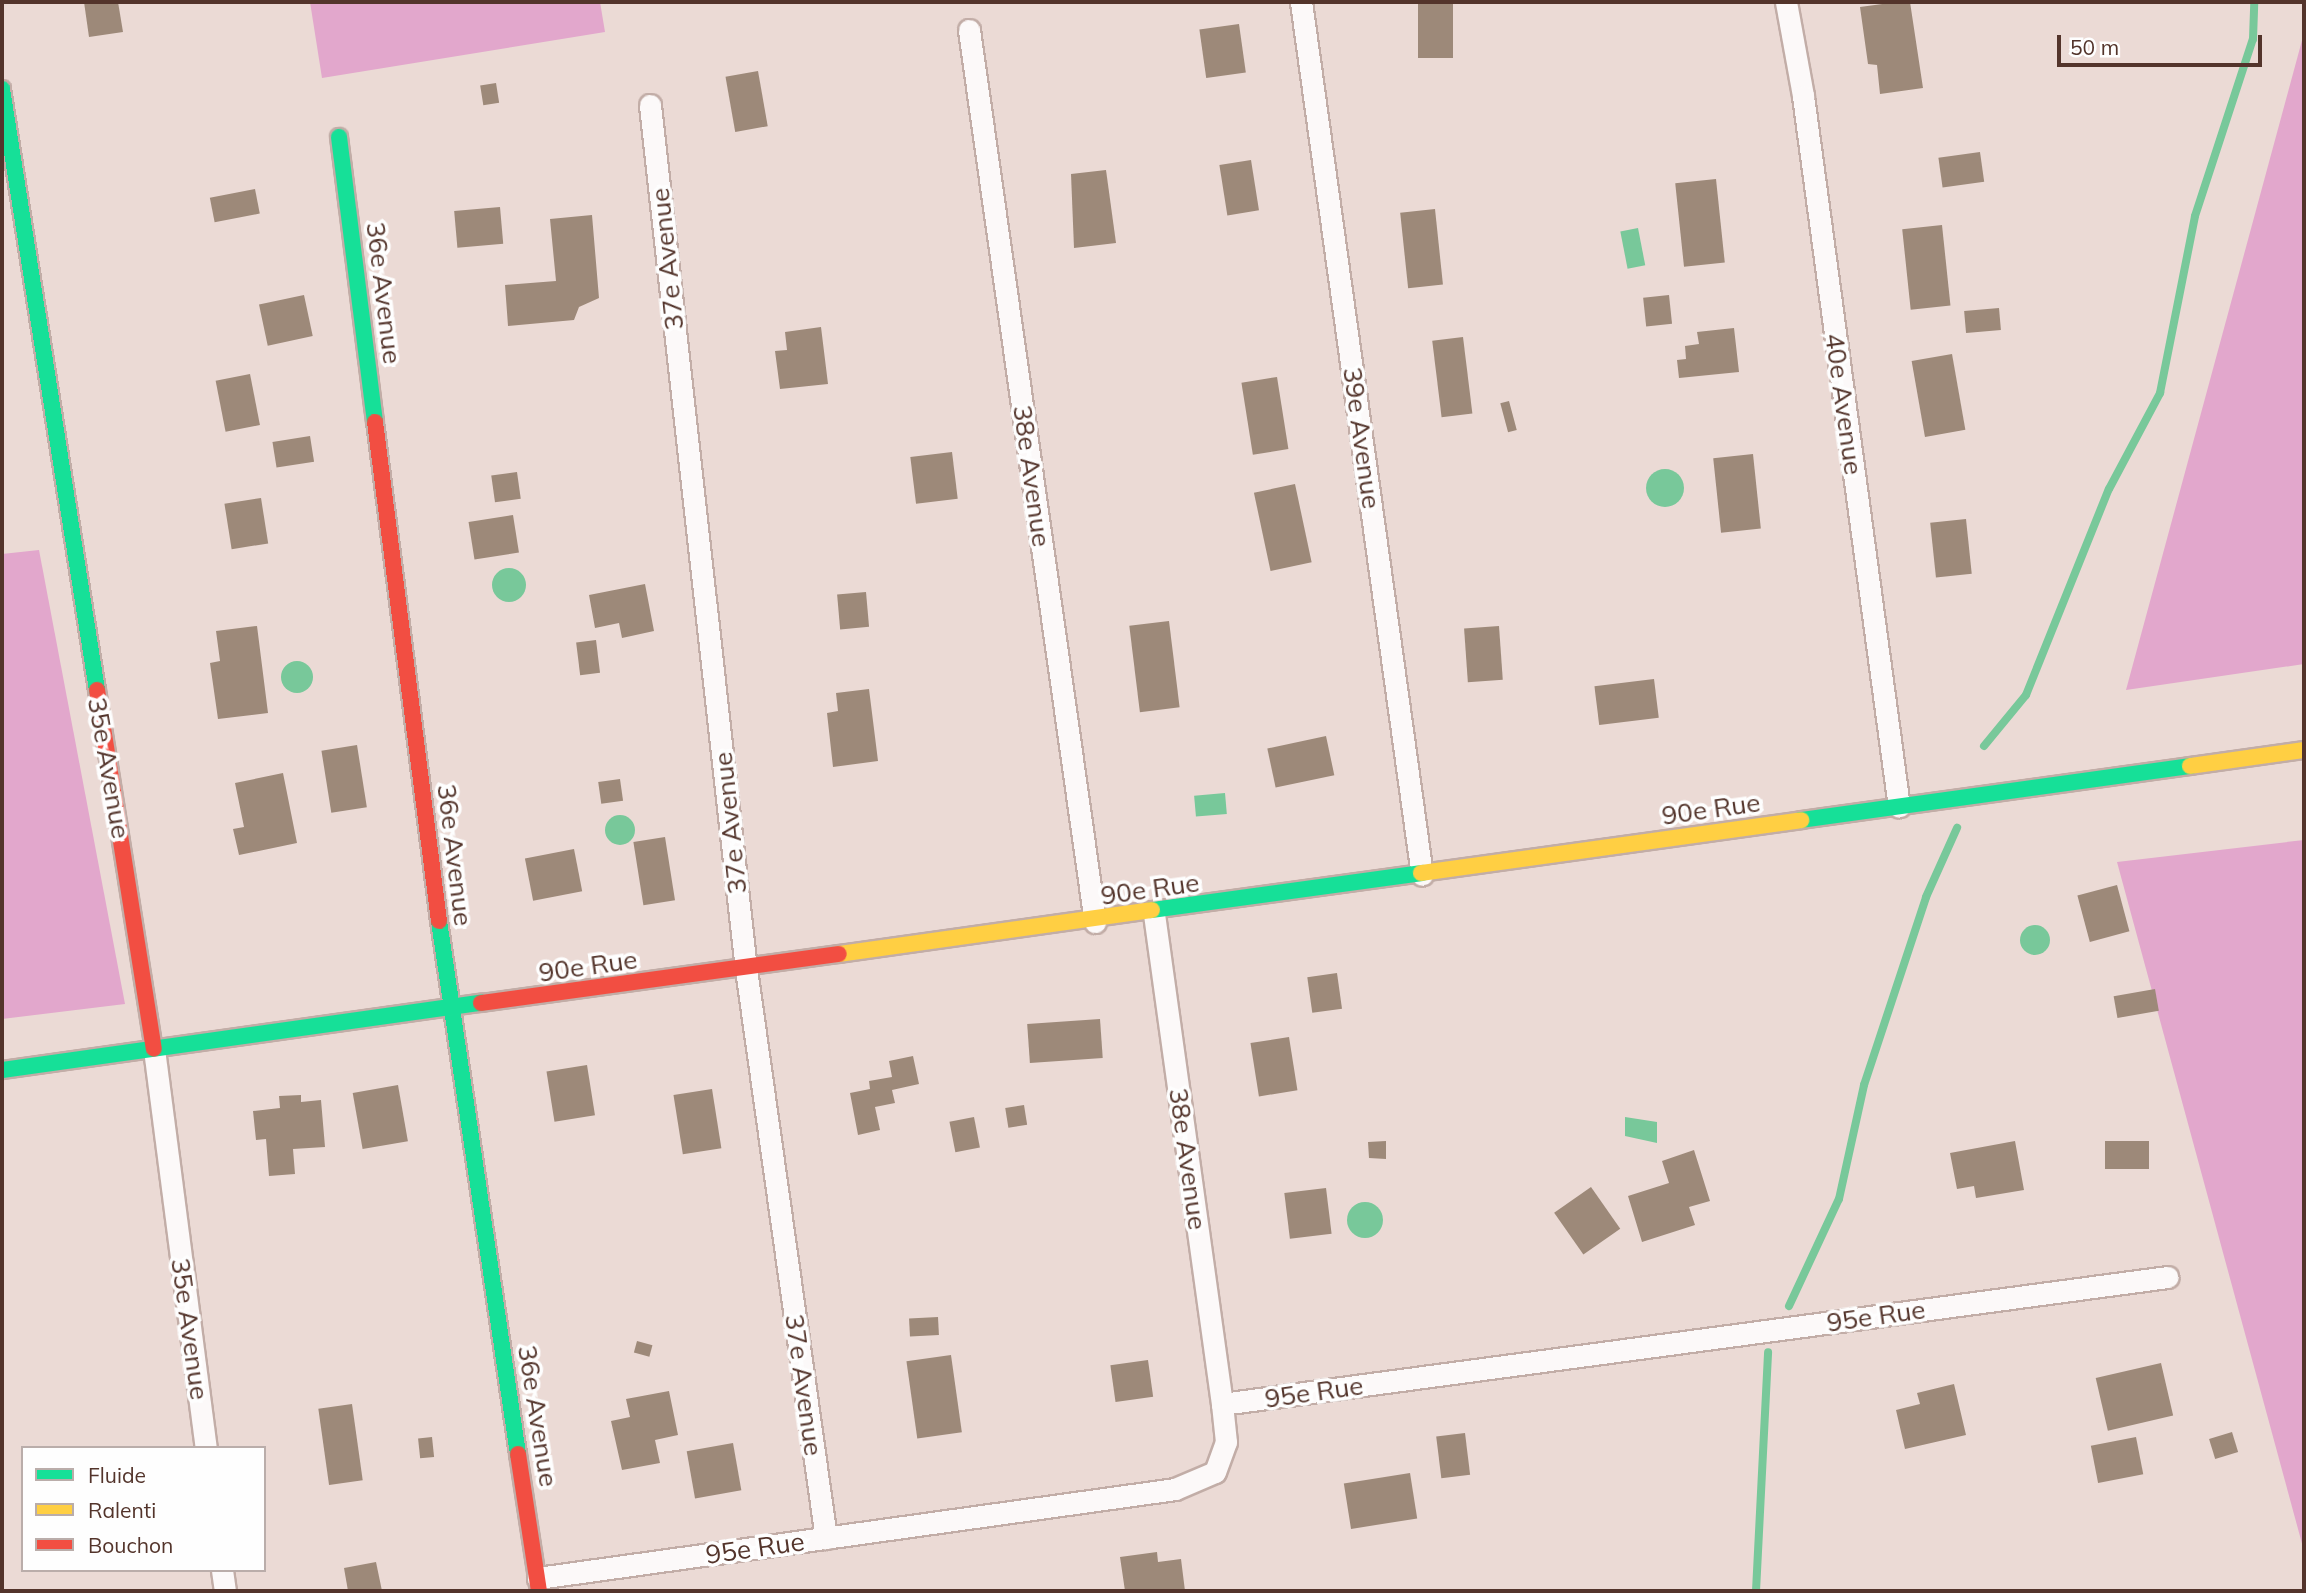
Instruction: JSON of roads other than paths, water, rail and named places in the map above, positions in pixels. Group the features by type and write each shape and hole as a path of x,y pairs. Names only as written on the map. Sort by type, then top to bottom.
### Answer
{"street":[{"name":"39e Avenue","path":"1301,2 1422,875"},
{"name":"40e Avenue","path":"1786,2 1803,96 1899,807"},
{"name":"38e Avenue","path":"969,30 1095,922"},
{"name":"35e Avenue","path":"2,89 153,1049 206,1446"},
{"name":"37e Avenue","path":"650,105 746,969 826,1538"},
{"name":"36e Avenue","path":"340,137 450,1010 539,1585"},
{"name":"90e Rue","path":"2,1070 1154,914 2304,750"},
{"name":"38e Avenue","path":"1154,914 1222,1404"},
{"name":"95e Rue","path":"539,1585 826,1538 1175,1489 1215,1472 1226,1442 1222,1404 2168,1277"},
{"path":"222,1572 225,1591"}],"waterway":[{"path":"1984,746 2026,695 2109,489 2160,393 2195,216 2253,39 2254,2"},
{"path":"1789,1306 1839,1199 1864,1085 1926,897 1957,828"},
{"path":"1756,1591 1768,1352"}]}
